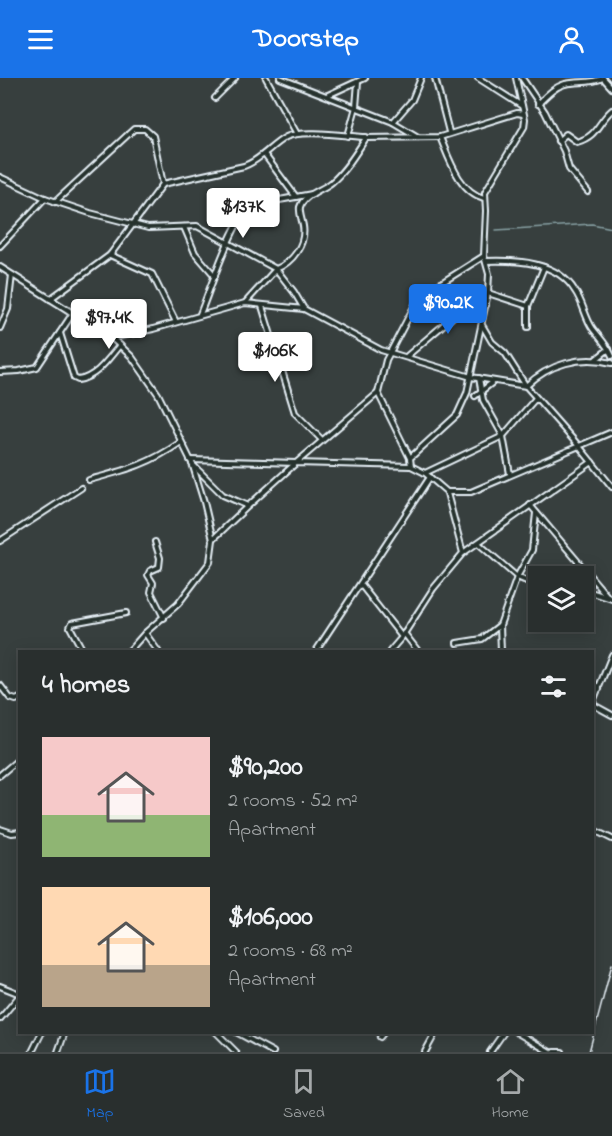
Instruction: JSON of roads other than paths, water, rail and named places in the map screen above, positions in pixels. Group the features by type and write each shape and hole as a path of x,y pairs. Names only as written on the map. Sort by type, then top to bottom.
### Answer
{"street":[{"path":"215,98 235,78"},
{"path":"266,78 297,134"},
{"path":"280,78 393,122 418,137"},
{"path":"328,95 365,78"},
{"path":"393,122 412,100 421,78"},
{"path":"435,78 449,133"},
{"path":"478,78 522,107"},
{"path":"410,458 457,415 467,393 488,292 489,274 484,256 486,211 484,198 487,186 524,127 525,119 516,78"},
{"path":"522,78 545,112 569,169 588,192"},
{"path":"538,104 552,90 560,86 595,82 603,78 612,88"},
{"path":"348,136 356,107 358,82"},
{"path":"558,141 566,134 577,142 590,138 603,118 612,110"},
{"path":"50,299 110,255 164,184 244,166 254,162 286,138 297,134 366,138 440,137 517,113 523,114"},
{"path":"55,202 134,129 145,129 153,136 164,184"},
{"path":"440,137 458,176 471,193 484,198"},
{"path":"245,303 300,247 304,238 300,207 304,200 332,182 346,167 366,138"},
{"path":"264,154 296,197"},
{"path":"0,177 55,202 135,225 148,228 197,226 276,269 304,309"},
{"path":"200,314 246,209 252,205 312,194"},
{"path":"0,246 45,198"},
{"path":"184,227 195,253 215,276"},
{"path":"110,255 152,274 176,322"},
{"path":"213,540 321,440 378,393 391,351 419,297 484,256"},
{"path":"486,261 510,260 544,267 558,273 572,286 593,329 612,356"},
{"path":"0,267 112,338 132,357 158,394 191,462 213,540 210,562 178,604 145,633 130,650"},
{"path":"528,327 528,306 544,267"},
{"path":"0,328 8,309 12,275"},
{"path":"488,292 528,306"},
{"path":"112,338 245,303 304,309 381,350 391,351 471,377 526,387"},
{"path":"406,356 462,309 486,305"},
{"path":"262,306 295,413 321,440"},
{"path":"0,372 37,367 73,314"},
{"path":"482,325 492,342 505,353 526,387 610,481 612,487"},
{"path":"60,333 74,378 78,380 96,372 120,345"},
{"path":"596,359 609,349"},
{"path":"526,387 542,372 564,363 596,359 612,363"},
{"path":"478,377 483,400 503,436 510,474"},
{"path":"475,396 494,382"},
{"path":"378,393 410,458 411,466"},
{"path":"467,393 483,400"},
{"path":"425,473 503,436 536,398"},
{"path":"447,492 471,492 612,432"},
{"path":"89,480 137,467 164,454 181,442"},
{"path":"191,462 411,466 425,473 447,492 463,553"},
{"path":"191,462 223,495 248,506"},
{"path":"391,650 433,589 463,553 592,462"},
{"path":"317,650 430,477"},
{"path":"0,541 81,488"},
{"path":"530,505 610,598"},
{"path":"501,650 500,625 517,577 532,550 536,513"},
{"path":"155,542 160,561 159,567 150,571 148,575 153,583 151,592 164,618"},
{"path":"478,543 517,577 528,582"},
{"path":"361,585 417,650"},
{"path":"594,594 610,598"},
{"path":"82,650 70,627 72,623 126,613"},
{"path":"457,643 482,639 500,625"},
{"path":"145,633 157,650"},
{"path":"594,700 612,656"},
{"path":"594,684 599,689"},
{"path":"0,685 10,698 18,699"},
{"path":"594,705 612,715"},
{"path":"0,775 18,760"},
{"path":"0,829 12,833 18,832"},
{"path":"594,830 612,839"},
{"path":"0,987 18,993"},
{"path":"0,1019 18,996"},
{"path":"32,1052 41,1034"},
{"path":"58,1052 63,1034"},
{"path":"218,1034 236,1052"},
{"path":"240,1034 273,1052"},
{"path":"425,1052 435,1034"},
{"path":"492,1051 503,1034"},
{"path":"520,1034 552,1052 562,1052"}],"waterway":[{"path":"496,230 592,224 612,228"}],"railway":[{"path":"594,1033 612,964"},
{"path":"589,1052 594,1034"}]}
